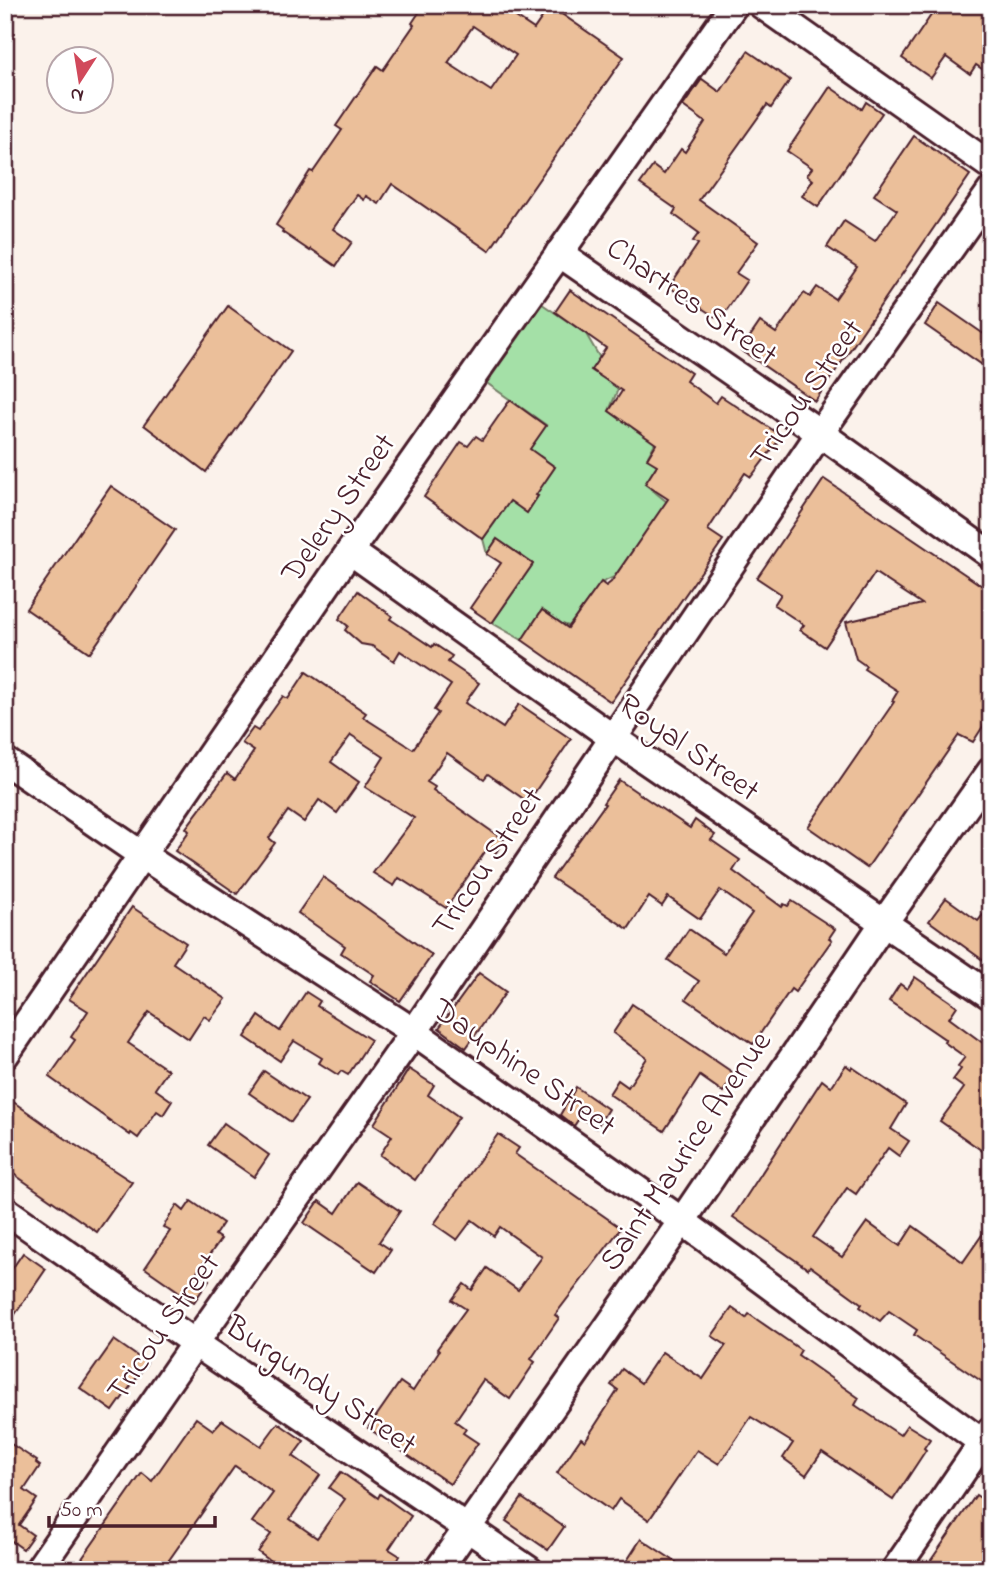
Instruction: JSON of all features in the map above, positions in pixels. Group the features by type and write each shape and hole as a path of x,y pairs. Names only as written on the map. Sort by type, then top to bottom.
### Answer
{"street":[{"name":"Delery Street","path":"5,1055 350,551 734,5"},
{"path":"762,5 991,166"},
{"name":"Tricou Street","path":"38,1570 414,1032 820,433 991,191"},
{"name":"Chartres Street","path":"559,253 991,555"},
{"name":"Royal Street","path":"350,551 613,738 991,996"},
{"name":"Dauphine Street","path":"5,761 142,855 414,1032 988,1441"},
{"name":"Saint Maurice Avenue","path":"438,1570 991,771"},
{"name":"Burgundy Street","path":"5,1210 529,1570"},
{"path":"895,1570 988,1441"}],"green space":[{"path":"529,295 586,334 618,389 609,411 621,420 626,414 634,419 633,428 646,437 659,436 647,458 657,465 645,484 667,502 614,577 601,583 569,626 542,610 522,640 492,623 533,564 497,539 487,554 483,539 496,521 505,497 527,512 538,496 516,481 546,480 555,467 540,456 524,457 546,425 474,374"}],"building":[{"path":"424,5 498,5 534,29 550,6 624,57 489,251 392,184 379,204 366,196 364,200 357,195 333,229 352,242 336,266 282,232 276,225 310,171 313,172 342,130 336,126 377,66 383,70 414,25 412,23","holes":["473,26 516,55 491,91 448,63"]},
{"path":"938,5 991,5 991,75 976,65 970,74 946,57 931,78 902,58"},
{"path":"748,51 790,80 771,108 767,105 699,200 758,242 736,273 747,280 720,320 669,287 698,244 693,241 699,233 673,214 676,209 640,184 653,166 664,174 681,149 685,152 705,122 683,106 702,79 720,92"},
{"path":"830,87 862,109 866,102 882,113 818,207 802,196 813,180 807,175 812,168 787,151"},
{"path":"914,136 970,175 815,401 741,350 760,322 776,333 804,293 810,297 817,287 835,299 857,267 827,247 844,221 875,241 897,210 874,195"},
{"path":"570,290 691,373 686,381 716,403 721,396 782,436 751,477 745,473 708,530 723,540 611,702 522,640 542,610 568,628 601,582 606,586 611,582 668,499 645,484 657,465 647,459 656,444 609,411 622,391 591,370 606,348 555,312"},
{"path":"939,303 991,339 991,371 925,325"},
{"path":"228,306 291,351 206,472 144,425"},
{"path":"510,400 546,426 530,449 555,467 527,513 510,501 483,539 424,497 461,442 468,446 476,436 482,440"},
{"path":"824,479 991,592 991,714 973,742 959,735 867,868 808,827 894,702 892,701 898,691 864,669 866,666 856,659 846,622 922,604 875,573 825,647 800,630 804,625 774,605 781,594 757,578"},
{"path":"111,486 175,530 90,653 26,609"},
{"path":"497,539 533,564 492,623 470,608 501,563 487,554"},
{"path":"358,591 392,616 390,619 432,647 434,644 452,656 448,662 479,683 465,703 503,728 519,704 571,739 528,802 488,774 484,779 447,753 427,782 435,787 433,790 504,840 495,854 487,849 446,908 399,878 394,886 373,873 414,818 365,787 384,757 351,735 331,762 359,782 337,813 319,800 304,822 288,811 269,838 275,843 237,894 175,851 189,831 186,828 227,773 235,779 254,751 242,743 253,728 258,731 283,696 288,699 306,672 366,713 363,717 413,749 438,713 434,710 451,685 400,651 394,661 372,646 361,644 345,630 348,626 339,619"},
{"path":"619,780 690,828 695,820 715,835 711,840 740,860 733,871 782,907 784,904 788,906 792,901 835,929 829,938 832,940 795,992 791,989 753,1044 686,999 699,981 668,960 689,929 724,953 752,913 720,890 700,919 668,897 662,906 649,897 628,929 552,878"},
{"path":"323,877 432,955 400,1001 370,981 374,975 341,953 345,946 298,913"},
{"path":"946,898 978,921 991,905 991,966 929,921"},
{"path":"132,907 186,943 173,963 226,999 210,1020 204,1016 189,1039 149,1012 128,1043 168,1070 155,1089 172,1101 163,1115 157,1111 138,1138 49,1077 75,1040 71,1037 88,1011 69,999"},
{"path":"479,973 506,992 466,1048 439,1028"},
{"path":"915,977 957,1006 949,1018 991,1049 991,1157 940,1121 964,1088 953,1080 965,1057 944,1042 946,1040 889,1001 900,984 907,989"},
{"path":"306,992 320,1001 317,1006 371,1040 348,1075 341,1071 338,1075 319,1063 322,1058 294,1041 280,1061 245,1037 259,1016 280,1031"},
{"path":"632,1004 735,1074 723,1092 700,1076 664,1131 609,1094 618,1080 628,1087 647,1058 613,1033"},
{"path":"846,1065 906,1104 891,1129 909,1141 899,1156 888,1148 856,1194 847,1188 813,1237 842,1257 867,1222 900,1246 913,1226 963,1262 991,1222 991,1374 984,1383 914,1335 917,1330 889,1311 880,1321 860,1307 862,1304 810,1266 808,1269 733,1217 822,1080 831,1087"},
{"path":"409,1069 434,1085 428,1095 459,1117 415,1180 380,1155 392,1136 374,1124"},
{"path":"264,1071 307,1100 291,1122 249,1093"},
{"path":"576,1087 608,1109 596,1128 580,1117 574,1126 560,1115"},
{"path":"5,1096 132,1182 97,1232 5,1168"},
{"path":"224,1123 269,1155 254,1177 208,1145"},
{"path":"498,1134 519,1148 515,1154 621,1228 555,1315 559,1318 531,1359 535,1362 510,1399 483,1380 455,1421 466,1429 463,1433 478,1443 450,1484 368,1428 400,1382 413,1391 439,1351 437,1349 466,1309 452,1300 464,1284 472,1290 487,1268 518,1290 542,1257 500,1227 494,1236 472,1220 457,1240 434,1224"},
{"path":"357,1182 400,1211 379,1242 391,1250 376,1272 304,1223 319,1201 336,1213"},
{"path":"191,1201 223,1223 215,1235 221,1239 197,1272 209,1280 194,1302 145,1268 170,1231 163,1227 177,1205 184,1211"},
{"path":"23,1253 46,1269 5,1329 5,1279"},
{"path":"732,1308 746,1318 749,1314 801,1350 798,1355 859,1398 855,1405 900,1435 907,1425 930,1439 924,1448 926,1450 893,1500 822,1452 806,1475 783,1458 793,1443 751,1417 719,1464 697,1450 649,1520 619,1499 611,1511 557,1473 581,1438 585,1441 618,1390 611,1385 622,1369 641,1383 662,1352 703,1379 726,1345 712,1336"},
{"path":"114,1340 147,1363 113,1411 80,1388"},
{"path":"196,1418 213,1430 222,1420 261,1446 278,1423 304,1441 293,1456 320,1475 290,1519 317,1538 345,1499 329,1488 341,1472 378,1498 380,1494 411,1516 389,1549 400,1556 391,1570 283,1570 258,1552 271,1534 252,1522 273,1493 235,1466 162,1570 74,1570 142,1473 152,1481"},
{"path":"5,1440 37,1461 40,1466 24,1490 37,1499 19,1525 33,1535 23,1549 9,1539 5,1544"},
{"path":"976,1495 991,1505 991,1570 938,1570 929,1563"},
{"path":"522,1498 564,1527 548,1550 506,1521"},
{"path":"641,1539 688,1570 621,1570"}]}
